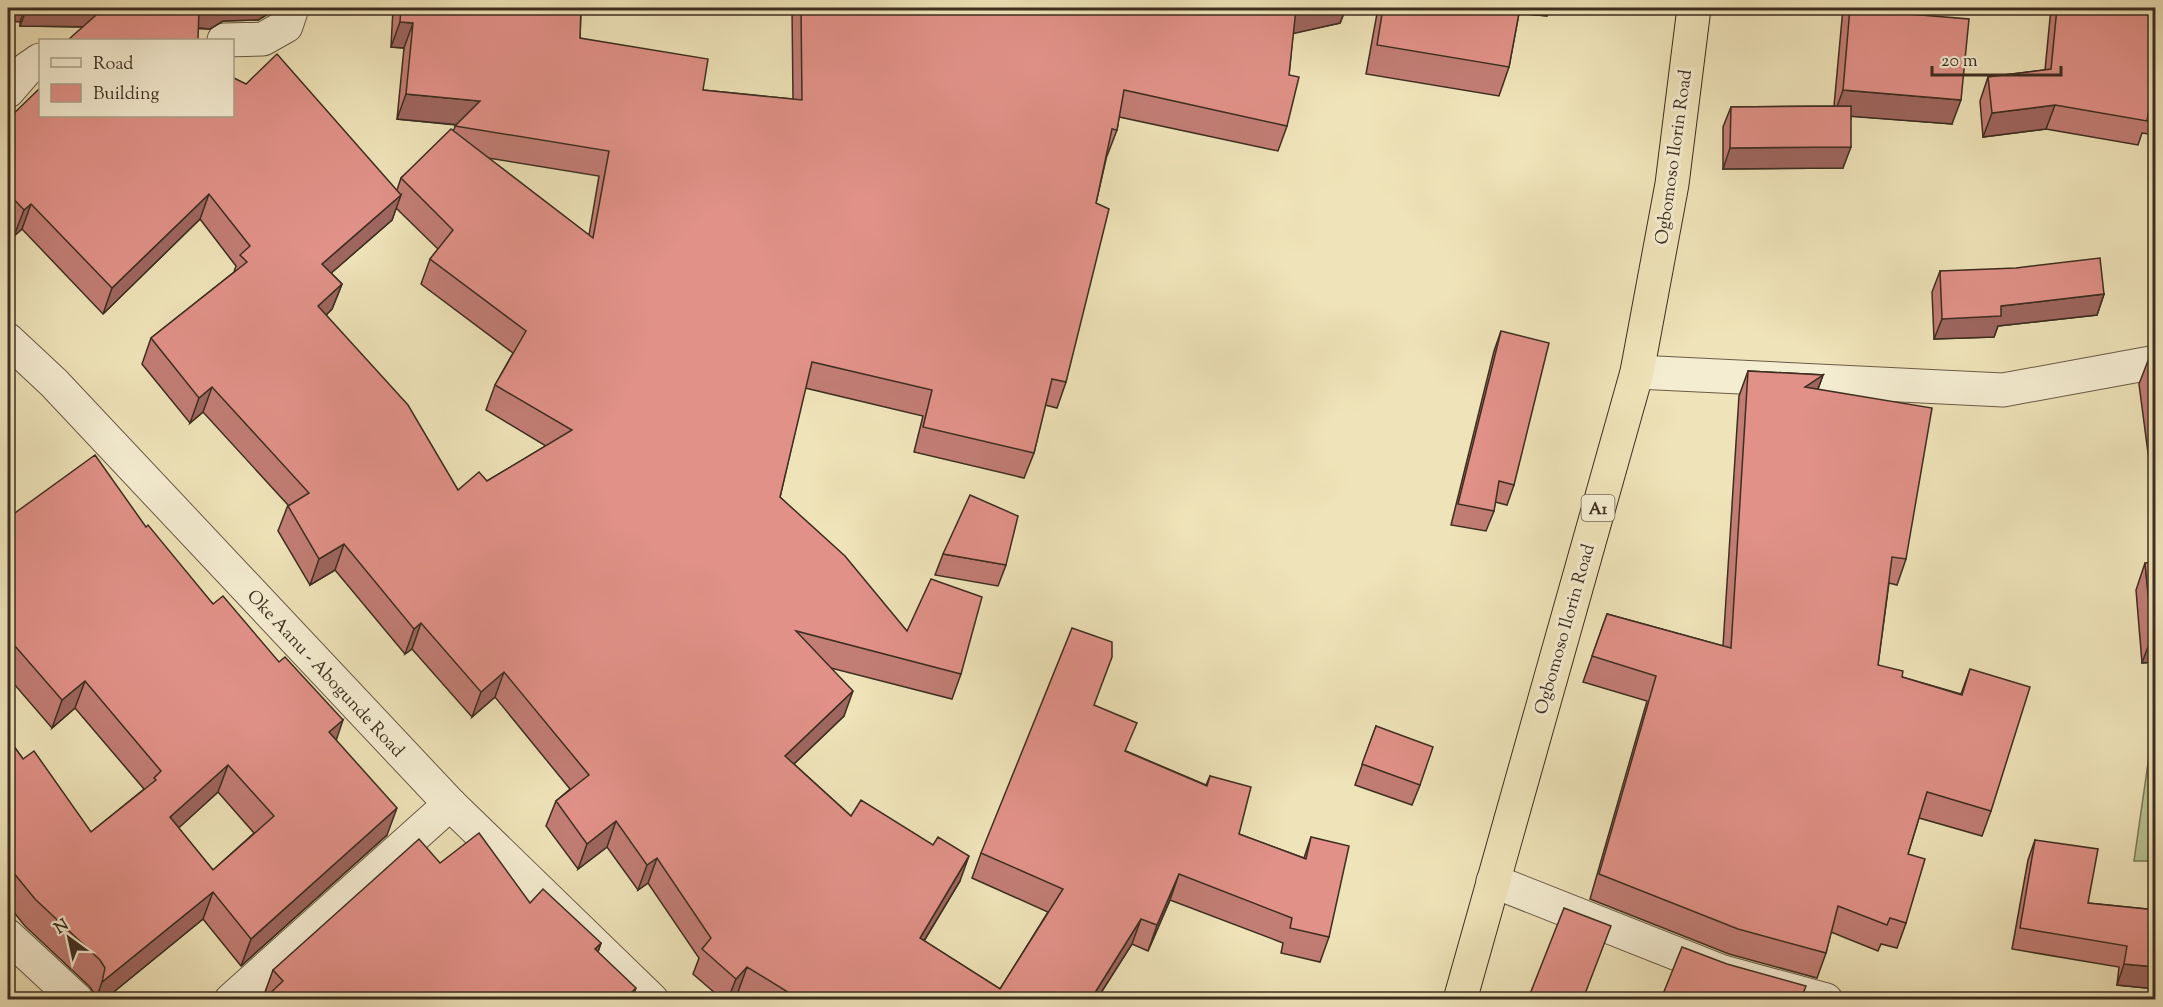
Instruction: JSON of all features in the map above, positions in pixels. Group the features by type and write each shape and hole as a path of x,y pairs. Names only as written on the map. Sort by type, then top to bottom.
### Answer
{"highway":[{"name":"Ogbomoso Ilorin Road","path":"1460,999 1637,372 1672,184 1694,8"}],"street":[{"path":"234,40 263,39 286,26 292,8"},
{"path":"8,91 27,69 39,61"},
{"name":"Oke Aanu - Abogunde Road","path":"8,340 54,383 450,804 647,998"},
{"path":"1637,372 2003,390 2156,362"},
{"path":"231,999 450,804"},
{"path":"1493,881 1723,972 1826,999"},
{"path":"8,936 77,999"}],"green space":[{"path":"2149,756 2155,756 2155,861 2134,861"}],"building":[{"path":"104,8 199,8 198,39 69,39"},
{"path":"401,8 581,8 580,38 708,59 703,90 802,100 801,8 1304,8 1296,9 1289,75 1299,77 1287,126 1124,90 1117,130 1112,129 1096,203 1109,209 1066,382 1052,379 1034,453 923,427 932,390 812,362 780,497 845,556 907,631 931,579 982,597 961,674 796,631 853,691 785,756 851,816 861,800 933,845 938,837 969,856 920,938 1000,989 1063,889 981,853 1072,628 1112,642 1112,657 1094,705 1137,723 1125,751 1207,786 1210,776 1251,787 1239,834 1306,859 1311,837 1349,846 1329,937 1290,928 1292,918 1179,874 1157,925 1141,919 1091,999 799,999 747,967 736,979 702,949 711,938 657,858 647,865 616,821 587,844 556,801 589,775 504,672 481,692 421,623 414,629 344,544 319,559 288,506 309,493 212,387 199,398 151,338 247,262 240,255 250,246 209,194 112,288 31,204 24,210 8,193 8,119 39,89 39,117 234,117 234,78 246,84 277,54 401,195 322,264 342,284 318,306 408,405 458,490 479,472 487,481 572,430 495,385 526,331 430,259 453,230 401,178 451,129 593,238 609,151 455,126 480,101 406,94 413,23 400,22"},
{"path":"1383,8 1520,8 1509,67 1377,45"},
{"path":"1850,8 1886,8 1885,12 1969,19 1961,100 1843,90"},
{"path":"2057,8 2156,8 2156,109 2149,108 2147,121 2055,105 1992,113 1988,77 2051,69"},
{"path":"1851,106 1851,147 1730,148 1731,107"},
{"path":"2100,258 2104,294 2001,306 2001,316 1942,319 1940,271 2016,268"},
{"path":"1501,331 1549,343 1514,485 1499,481 1494,511 1458,504"},
{"path":"2156,356 2156,412 2149,358"},
{"path":"1748,371 1823,375 1805,387 1932,408 1906,559 1892,557 1878,665 1903,671 1902,677 1962,695 1970,669 2030,687 1991,811 1927,792 1908,854 1925,859 1906,923 1890,918 1887,925 1838,906 1826,953 1738,929 1599,874 1656,676 1592,656 1607,614 1731,648"},
{"path":"95,455 146,527 148,525 213,604 223,596 279,662 285,657 343,720 329,732 397,808 251,939 213,892 102,982 105,968 100,960 35,899 8,866 8,738 23,759 34,751 91,832 156,780 154,778 161,771 85,681 62,700 8,638 8,518","holes":["228,765 274,816 213,870 170,817"]},
{"path":"970,495 1018,516 1006,565 943,554"},
{"path":"2156,562 2156,636 2152,636 2145,563"},
{"path":"1376,726 1433,747 1420,785 1362,764"},
{"path":"479,833 530,903 543,889 601,943 595,949 636,988 625,999 264,999 283,981 273,970 419,839 440,863"},
{"path":"2035,840 2098,849 2088,903 2156,910 2156,967 2124,964 2127,946 2020,928"},
{"path":"1564,908 1611,926 1583,999 1528,999"},
{"path":"1682,947 1727,964 1806,986 1801,999 1661,999"}]}
